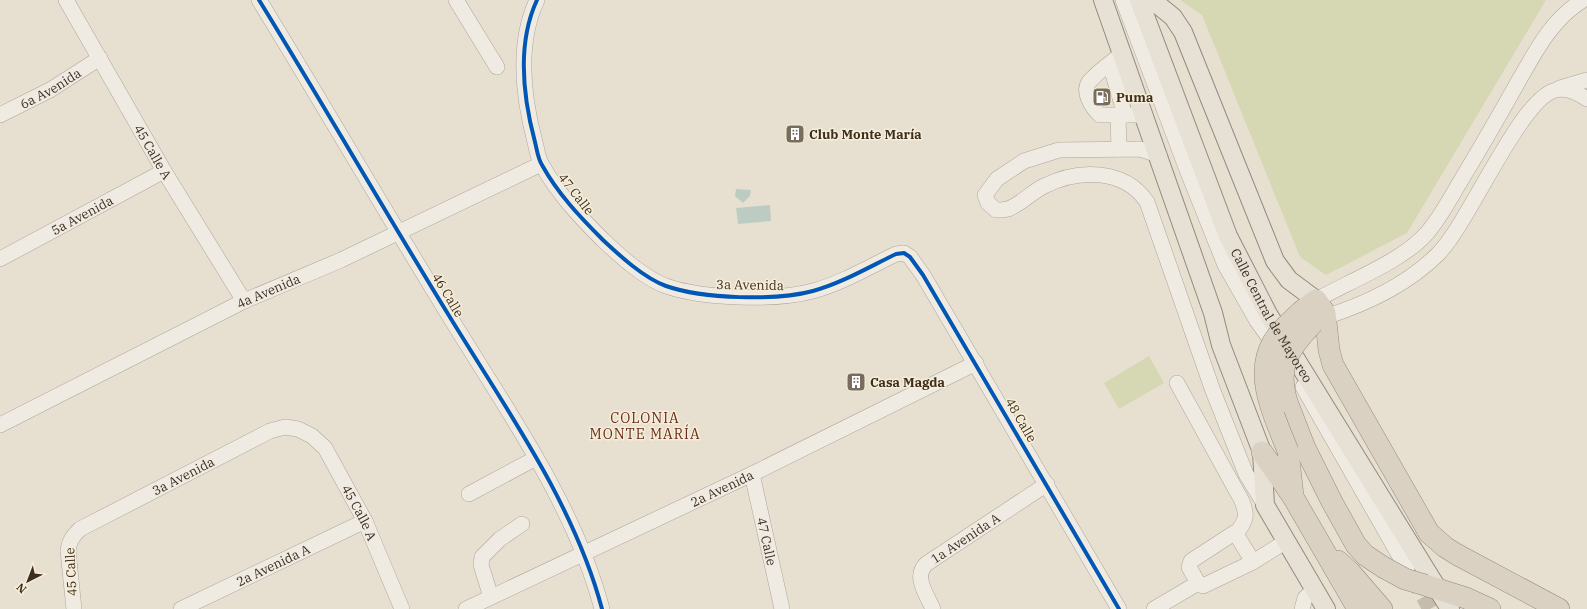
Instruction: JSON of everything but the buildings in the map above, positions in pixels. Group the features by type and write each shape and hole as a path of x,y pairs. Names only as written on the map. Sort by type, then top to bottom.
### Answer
{"highway":[{"path":"1314,313 1290,349 1284,361 1282,378 1287,402 1305,448 1332,502 1353,539 1365,555 1383,568 1405,579 1490,609"},
{"path":"1293,497 1288,451 1268,394 1265,380 1265,364 1268,352 1277,336 1314,313"},
{"path":"1314,313 1329,350 1333,365 1429,533 1444,547 1559,609"},
{"path":"1262,452 1293,497 1358,609"},
{"path":"1322,549 1350,572 1382,609"}],"main road":[{"path":"1104,0 1116,59 1145,115 1213,313 1221,345 1262,452 1265,506 1326,609"},
{"name":"Calle Central de Mayoreo","path":"1139,0 1228,236 1239,260 1268,314 1431,587 1450,609"},
{"path":"1152,0 1173,17 1183,32 1275,261 1314,313"}],"street":[{"name":"45 Calle A","path":"66,0 164,171 244,301"},
{"name":"46 Calle","path":"259,0 536,458 561,504 583,554 602,609"},
{"path":"456,0 497,67"},
{"name":"47 Calle","path":"537,0 530,16 523,72 530,125 541,164 573,210 626,262"},
{"path":"1124,0 1187,170 1225,265 1257,321 1302,384 1407,569"},
{"path":"1314,313 1358,279 1409,249 1427,233 1444,210 1481,148 1545,35 1563,14 1583,0"},
{"name":"6a Avenida","path":"0,115 50,90 100,58"},
{"path":"1116,59 1122,115 1119,149"},
{"path":"1116,59 1088,83 1087,91 1093,108 1100,114 1145,115"},
{"path":"1314,313 1376,298 1426,265 1439,253 1459,228 1525,116 1544,97 1555,90 1587,80"},
{"path":"1555,90 1566,89 1587,99"},
{"path":"1159,156 1140,149 1059,150 1024,161 996,179 985,195 988,203 996,210 1008,209 1044,186 1078,174 1112,176 1128,182 1140,191 1147,202 1213,391 1246,474 1265,506"},
{"name":"4a Avenida","path":"0,426 244,301 342,260 541,164"},
{"name":"5a Avenida","path":"0,259 164,171"},
{"name":"48 Calle","path":"896,254 904,253 910,257 923,275 1119,609"},
{"name":"3a Avenida","path":"626,262 666,286 700,293 775,297 800,294 831,285 896,254"},
{"name":"2a Avenida","path":"466,609 752,474 976,363"},
{"path":"1177,383 1242,500 1246,513 1244,523 1236,534 1232,534 1191,561 1189,566 1198,583 1203,586 1207,585 1253,562 1285,542"},
{"name":"3a Avenida","path":"73,536 80,529 89,524 270,431 285,427 298,429"},
{"name":"45 Calle A","path":"298,429 312,436 325,448 365,521 402,609"},
{"path":"469,494 536,458"},
{"name":"47 Calle","path":"752,474 782,609"},
{"name":"1a Avenida A","path":"933,609 919,578 920,570 932,560 1047,484"},
{"name":"2a Avenida A","path":"182,609 365,521"},
{"path":"491,597 481,565 482,557 500,539 522,524"},
{"path":"1236,534 1253,562"},
{"name":"45 Calle","path":"73,536 69,543 68,551 74,609"},
{"path":"1154,609 1198,583"},
{"path":"1302,609 1305,598 1314,590"}],"green space":[{"path":"1180,0 1546,0 1407,233 1326,275 1300,257 1202,15"},
{"path":"1149,356 1164,383 1119,409 1104,383"}],"shaded area":[{"path":"736,189 751,190 750,196 743,203 735,196"},
{"path":"770,205 771,221 738,224 736,208"}],"tunnel":[{"path":"1412,577 1430,609"}],"cycle path":[{"path":"259,0 424,275 536,456 574,531 590,570 602,609"},
{"path":"537,0 531,17 524,52 527,107 541,163 555,186 586,223 603,240 649,278 666,286 699,294 740,297 798,294 834,284 896,254 904,253 910,257 923,275 1119,609"}],"place":[{"name":"Puma","path":"1102,97"},
{"name":"Club Monte María","path":"795,134"},
{"name":"Casa Magda","path":"856,382"}],"district":[{"name":"COLONIA MONTE MARÍA","path":"645,426"}]}
